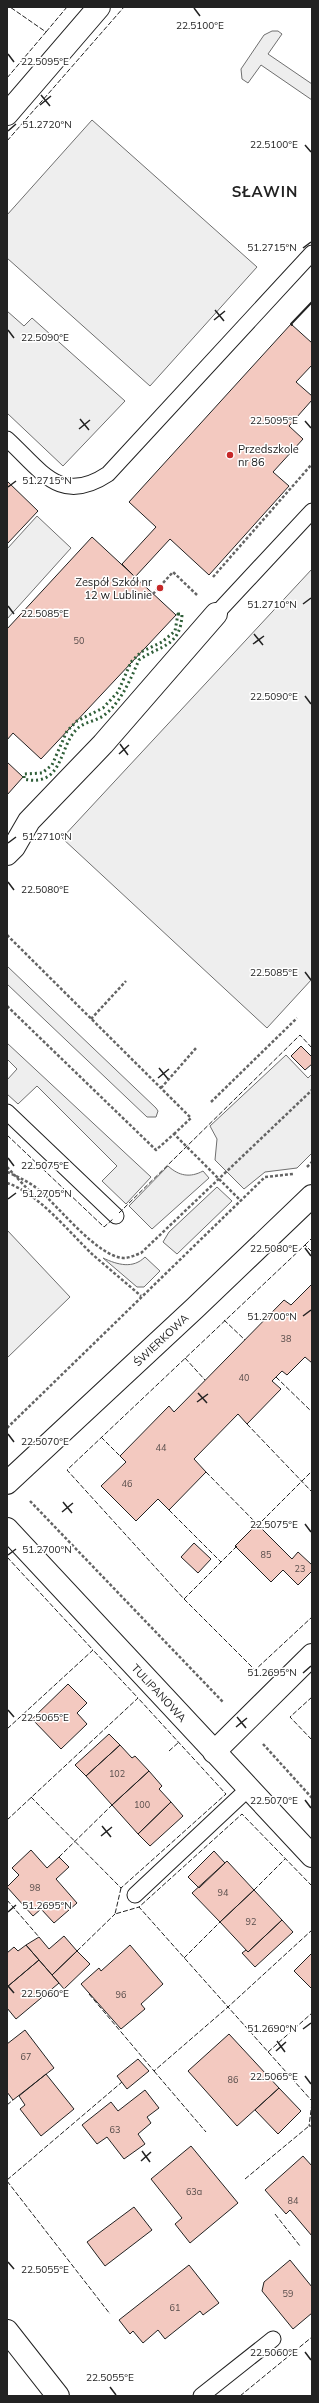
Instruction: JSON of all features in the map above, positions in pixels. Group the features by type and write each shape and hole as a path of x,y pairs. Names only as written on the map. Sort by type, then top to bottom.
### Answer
{"street":[{"path":"7,114 99,7"},
{"path":"7,854 14,847 29,821 102,744 216,614"},
{"name":"ŚWIERKOWA","path":"8,1479 196,1308 312,1196"},
{"name":"TULIPANOWA","path":"7,1529 312,1856"},
{"path":"214,1752 312,1655"},
{"path":"7,2331 58,2396"}],"lane":[{"path":"7,439 53,482 67,488 95,483 108,474 312,253"},
{"path":"216,614 312,511"},
{"path":"7,1112 116,1216"},
{"path":"135,1895 248,1789"},
{"path":"201,2396 272,2339"}],"path":[{"path":"208,583 312,464"},
{"path":"153,594 173,572 216,614"},
{"path":"197,595 202,589"},
{"path":"7,935 191,1118 156,1150 7,1006"},
{"path":"91,1019 126,981"},
{"path":"210,1102 297,1018"},
{"path":"161,1088 197,1047"},
{"path":"7,1172 26,1180 41,1192 92,1241 110,1254 122,1258 141,1253 218,1177 312,1090"},
{"path":"174,1134 241,1201"},
{"path":"306,1168 312,1162"},
{"path":"7,1167 17,1176 44,1208"},
{"path":"7,1428 265,1177 301,1173"},
{"path":"7,1183 19,1187 142,1296"},
{"path":"30,1500 243,1723 312,1798"}],"shaded area":[{"path":"272,31 278,31 282,34 268,54 312,84 312,100 261,65 248,83 242,79 241,69 264,35"},
{"path":"92,120 257,267 150,386 7,258 7,215"},
{"path":"7,311 24,326 32,318 125,401 63,466 7,413"},
{"path":"37,516 71,548 7,619 7,549"},
{"path":"312,569 312,979 267,1028 62,838"},
{"path":"7,966 156,1108 158,1111 156,1117 147,1117 7,984"},
{"path":"7,1043 151,1177 126,1204 102,1181 117,1166 37,1086 18,1104 7,1094 7,1080 17,1069 7,1059"},
{"path":"286,1055 308,1078 312,1074 312,1153 297,1168 265,1172 244,1189 215,1160 217,1139 210,1126"},
{"path":"168,1166 176,1172 185,1175 194,1175 203,1171 209,1178 152,1229 129,1206"},
{"path":"217,1187 232,1201 177,1254 163,1242 169,1232"},
{"path":"7,1230 70,1297 7,1358"},
{"path":"145,1257 160,1271 144,1287 137,1287 103,1258 125,1265 140,1261"}],"building":[{"name":"Przedszkole nr 86","path":"291,324 312,343 312,365 296,382 312,396 312,400 289,426 303,439 273,472 289,486 209,575 170,539 135,577 122,564 156,527 129,502"},
{"path":"7,481 38,511 7,544"},
{"path":"92,537 176,615 41,759 13,733 7,740 7,629"},
{"path":"7,762 23,777 7,795"},
{"path":"301,1046 312,1057 312,1064 305,1070 291,1056"},
{"path":"312,1284 312,1363 305,1357 287,1375 282,1371 272,1381 281,1389 247,1424 238,1414 194,1459 206,1472 169,1510 158,1499 136,1521 101,1486 126,1462 120,1456 169,1406 174,1412 284,1300 291,1305"},
{"path":"257,1524 292,1559 298,1552 312,1565 312,1571 298,1585 283,1570 271,1582 235,1546"},
{"path":"194,1543 211,1559 198,1573 181,1557"},
{"path":"68,1684 87,1703 77,1713 87,1724 61,1749 32,1719"},
{"path":"109,1734 120,1745 86,1776 75,1765"},
{"path":"120,1745 132,1758 135,1756 149,1771 112,1805 86,1776"},
{"path":"149,1771 162,1786 159,1789 171,1802 138,1834 112,1805"},
{"path":"171,1802 183,1816 150,1846 138,1834"},
{"path":"31,1850 47,1868 59,1857 69,1867 56,1879 77,1903 54,1923 41,1909 33,1916 7,1887 19,1875 12,1868"},
{"path":"214,1851 225,1863 199,1888 188,1877"},
{"path":"227,1861 254,1890 220,1922 192,1893"},
{"path":"254,1890 282,1920 248,1952 220,1922"},
{"path":"282,1920 293,1932 255,1967 242,1953 246,1950 248,1952"},
{"path":"64,1936 77,1951 52,1975 26,1945 39,1937 49,1949"},
{"path":"26,1945 39,1960 7,1987 7,1953 14,1947 18,1951"},
{"path":"130,1945 163,1984 141,2004 145,2009 121,2029 81,1984 99,1968 101,1971"},
{"path":"77,1951 90,1964 64,1989 52,1975"},
{"path":"312,1953 312,1989 294,1971"},
{"path":"39,1960 59,1983 16,2019 7,2008 7,1987"},
{"path":"25,2030 54,2068 13,2100 7,2092 7,2044"},
{"path":"229,2034 279,2088 237,2126 188,2071"},
{"path":"138,2059 149,2071 127,2089 117,2076"},
{"path":"46,2074 74,2109 41,2136 20,2109 25,2105 19,2096"},
{"path":"279,2088 301,2111 278,2134 255,2110"},
{"path":"145,2090 159,2108 147,2117 151,2123 138,2134 145,2144 124,2159 107,2137 97,2144 82,2125 111,2102 118,2111"},
{"path":"191,2146 238,2203 190,2243 175,2224 182,2218 151,2179"},
{"path":"303,2156 312,2166 312,2236 290,2210 286,2214 265,2190"},
{"path":"134,2207 152,2230 105,2266 87,2242"},
{"path":"290,2260 312,2287 312,2313 293,2329 262,2291 264,2282"},
{"path":"189,2265 219,2303 203,2315 200,2311 165,2339 158,2330 143,2343 133,2331 130,2334 119,2320"}],"hedge":[{"path":"178,614 182,614 181,625 178,633 168,644 139,660 120,698 109,711 103,716 82,725 76,730 70,737 53,772 46,778 37,780 24,779 24,774 42,773 52,765 67,731 77,721 103,708 118,692 131,662 141,652 162,642 175,631 178,614"}],"fence":[{"path":"7,78 46,32 10,7"},
{"path":"46,32 67,7"},
{"path":"7,141 124,7"},
{"path":"119,1213 300,1035 312,1048"},
{"path":"7,1135 104,1227 113,1219"},
{"path":"305,1245 312,1238"},
{"path":"237,1546 184,1599 67,1470 305,1245 312,1252"},
{"path":"224,1320 245,1340"},
{"path":"185,1358 205,1380"},
{"path":"276,1377 312,1412"},
{"path":"247,1424 312,1492"},
{"path":"101,1437 120,1456"},
{"path":"257,1526 312,1471"},
{"path":"206,1472 257,1524"},
{"path":"169,1510 221,1562"},
{"path":"7,1557 93,1650 7,1729"},
{"path":"184,1599 255,1670 312,1617"},
{"path":"7,1820 138,1698 93,1650"},
{"path":"312,1697 290,1717 312,1740"},
{"path":"31,1797 121,1888 226,1794 138,1698"},
{"path":"169,1751 179,1742"},
{"path":"59,1857 112,1805"},
{"path":"312,1886 242,1814 139,1907 228,2007 312,1930"},
{"path":"254,1890 285,1859"},
{"path":"121,1888 115,1914 139,1907"},
{"path":"7,1900 39,1937"},
{"path":"77,1951 115,1914"},
{"path":"184,1958 220,1922"},
{"path":"89,1994 154,2071 228,2007 312,2101"},
{"path":"268,2052 312,2013"},
{"path":"154,2071 206,2132"},
{"path":"7,2180 122,2082"},
{"path":"7,2105 13,2100"},
{"path":"312,2103 309,2126 312,2126"},
{"path":"245,2179 309,2126"},
{"path":"7,2181 110,2314"},
{"path":"275,2214 300,2246"},
{"path":"240,2396 312,2337"}],"wall":[{"path":"292,325 291,324 312,302"}],"place":[{"name":"Przedszkole nr 86","path":"230,455"},
{"name":"Zespół Szkół nr 12 w Lublinie","path":"160,588"}],"district":[{"name":"SŁAWIN","path":"265,191"}]}
